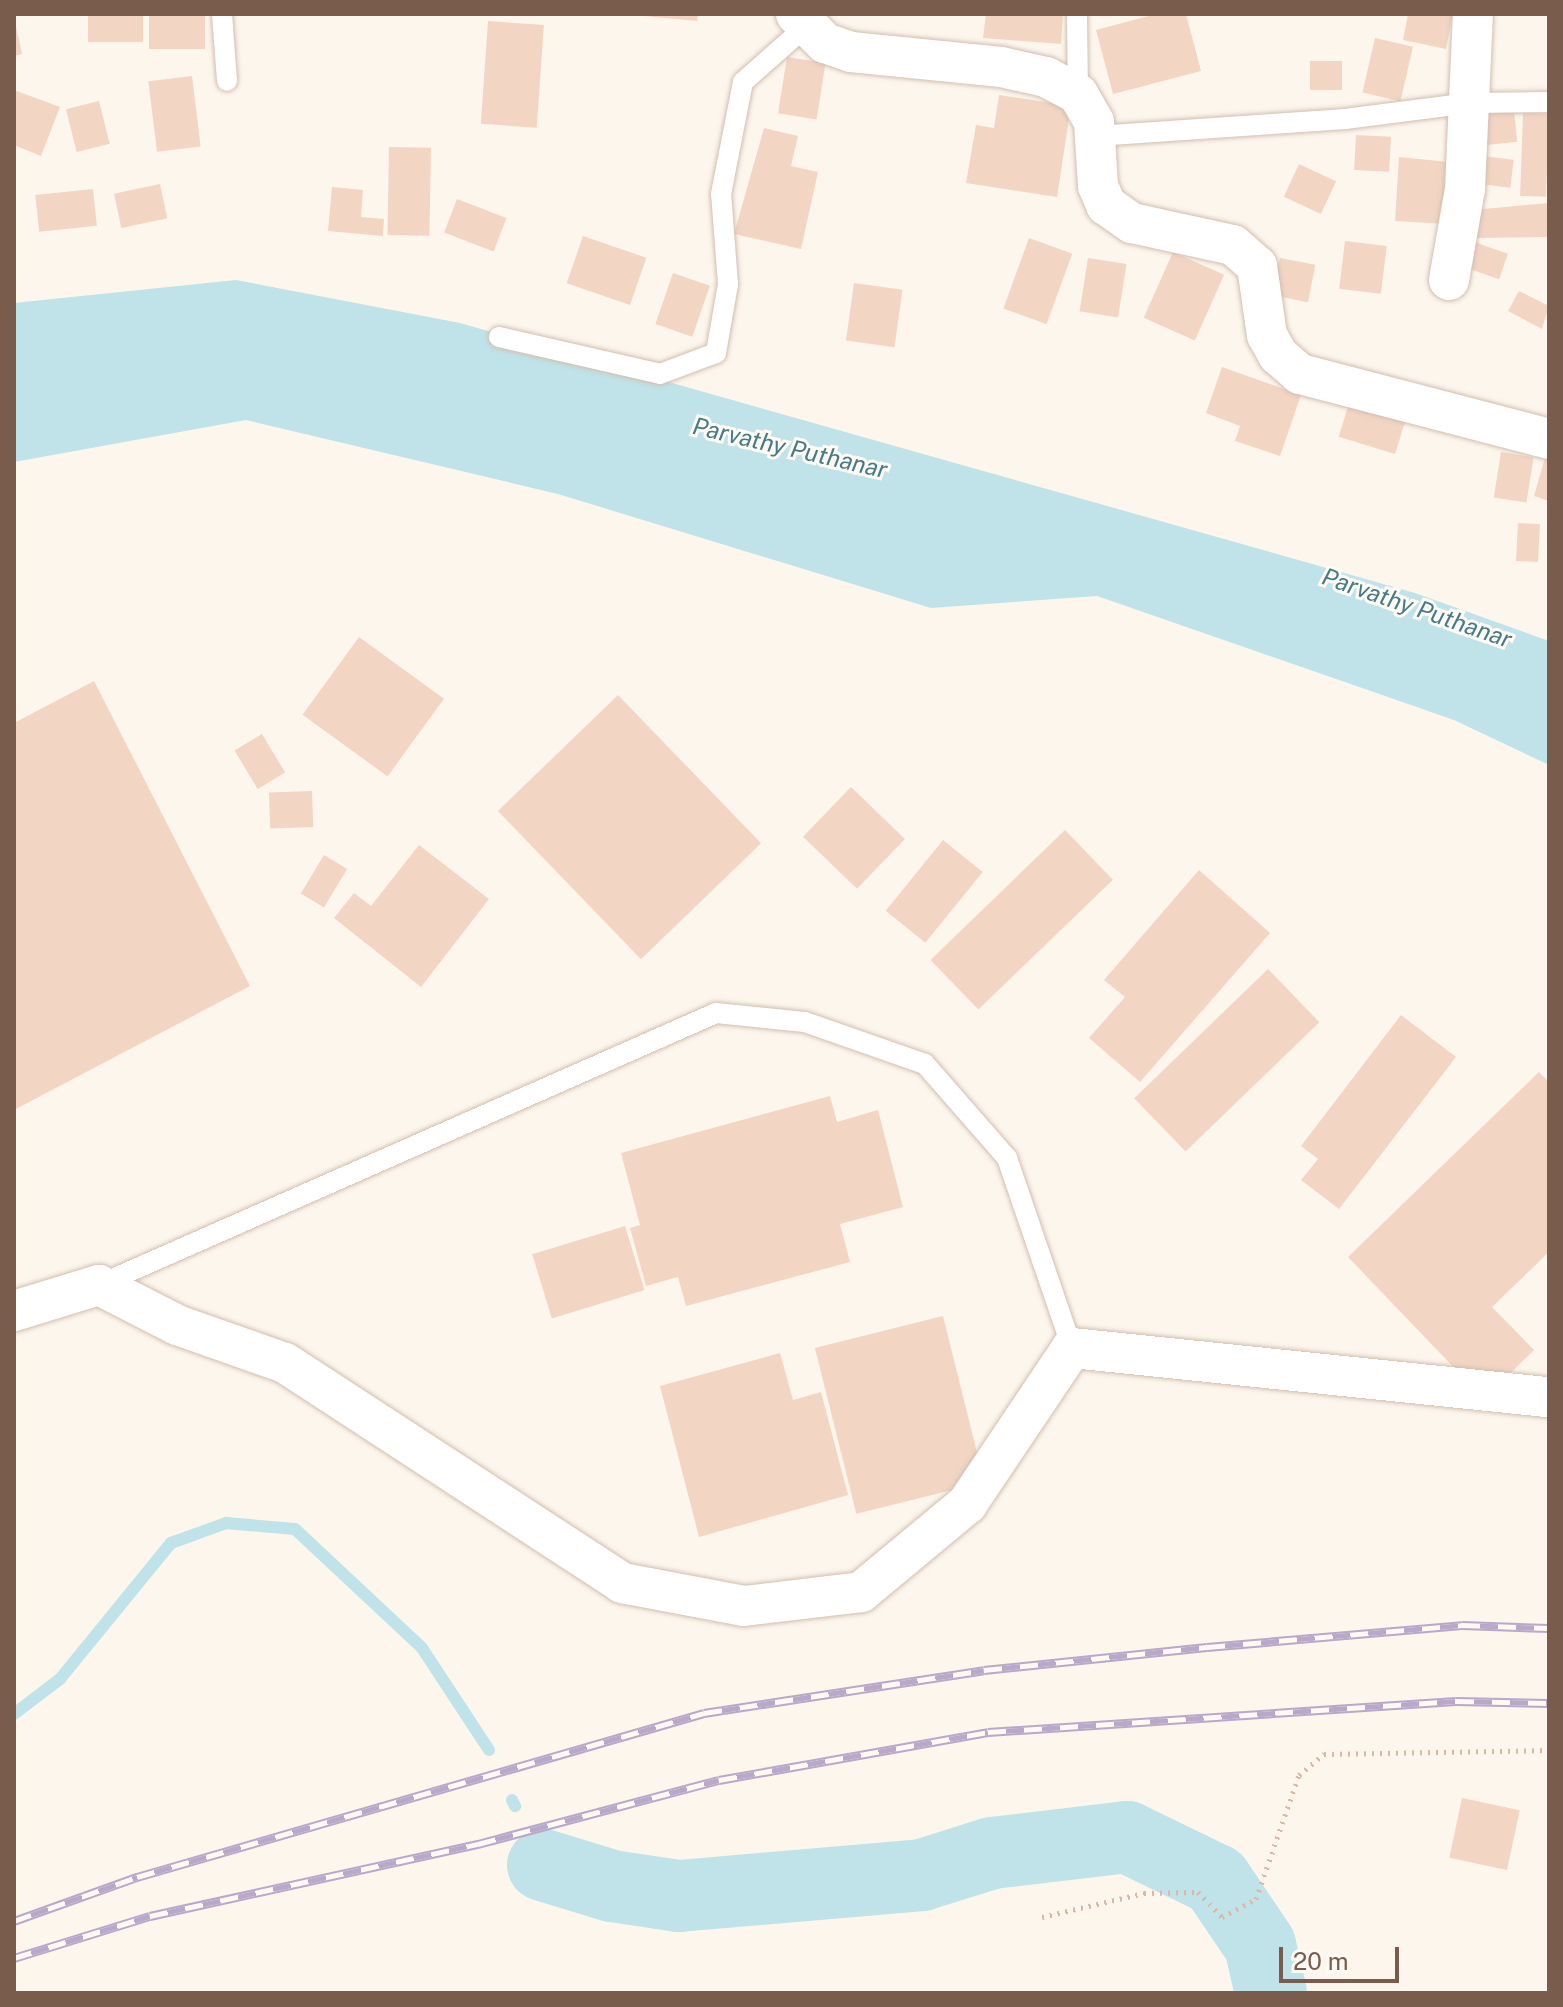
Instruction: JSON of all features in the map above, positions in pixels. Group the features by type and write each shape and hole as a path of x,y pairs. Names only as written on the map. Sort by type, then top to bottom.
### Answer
{"street":[{"path":"1449,280 1465,189 1473,14"},
{"path":"800,21 851,52 1001,67 1046,77 1078,94 1096,136 1098,186 1106,205 1132,223 1233,245 1257,266 1267,335 1278,355 1300,374 1548,432"},
{"path":"14,1311 99,1285 177,1325 285,1363 622,1583 744,1606 861,1592 967,1504 1072,1348 1549,1397"}],"lane":[{"path":"222,14 227,81"},
{"path":"1077,14 1078,94"},
{"path":"499,337 660,374 716,353 728,284 721,194 743,82 800,21"},
{"path":"1096,136 1345,119 1470,103 1549,102"},
{"path":"99,1285 716,1013 805,1022 925,1064 1007,1158 1072,1348"}],"path":[{"path":"1042,1917 1144,1893 1198,1892 1222,1917 1256,1899 1299,1775 1324,1754 1549,1750"}],"water":[{"name":"Parvathy Puthanar","path":"236,280 460,323 1415,593 1549,641 1549,765 1454,720 1097,596 931,608 558,494 246,420 14,462 14,303"}],"building":[{"path":"88,14 143,14 143,42 88,42"},
{"path":"149,14 205,14 205,49 149,49"},
{"path":"623,14 698,14 697,21"},
{"path":"986,14 1063,14 1061,44 983,38"},
{"path":"1156,14 1186,14 1201,71 1113,94 1096,30"},
{"path":"1408,14 1453,14 1446,49 1403,40"},
{"path":"488,21 544,25 537,128 481,124"},
{"path":"14,23 22,54 14,56"},
{"path":"1375,38 1413,47 1400,101 1362,93"},
{"path":"787,57 826,63 817,119 778,113"},
{"path":"1310,61 1342,61 1342,90 1310,90"},
{"path":"192,76 201,146 157,152 148,81"},
{"path":"14,90 60,107 41,156 14,145"},
{"path":"999,95 1071,106 1057,197 966,183 976,125 994,128"},
{"path":"99,101 110,144 77,152 66,109"},
{"path":"1514,111 1517,142 1477,146 1474,115"},
{"path":"1523,113 1549,114 1546,197 1520,196"},
{"path":"764,128 798,136 791,166 818,172 801,249 734,234"},
{"path":"1356,135 1391,137 1389,172 1354,170"},
{"path":"389,147 431,148 429,236 387,235"},
{"path":"1474,155 1514,160 1510,188 1471,183"},
{"path":"1399,157 1459,163 1447,224 1395,221"},
{"path":"1299,164 1336,181 1321,214 1284,197"},
{"path":"160,184 167,218 121,228 114,194"},
{"path":"332,187 363,190 361,217 384,219 383,236 328,231"},
{"path":"93,189 97,226 39,232 35,195"},
{"path":"457,199 506,218 494,252 444,233"},
{"path":"1549,203 1549,237 1475,238 1473,210"},
{"path":"583,236 646,258 630,305 567,283"},
{"path":"1029,238 1072,254 1047,324 1003,308"},
{"path":"1345,241 1387,246 1381,294 1339,289"},
{"path":"1471,241 1508,254 1499,279 1462,267"},
{"path":"1173,252 1224,275 1195,341 1144,318"},
{"path":"1088,258 1127,264 1118,317 1080,311"},
{"path":"1280,258 1315,265 1308,302 1273,295"},
{"path":"673,273 710,286 692,337 655,324"},
{"path":"854,283 903,290 894,347 846,340"},
{"path":"1519,291 1549,306 1542,329 1508,311"},
{"path":"1222,367 1301,395 1280,456 1235,441 1240,426 1206,413"},
{"path":"1353,390 1409,407 1395,454 1339,437"},
{"path":"1549,447 1549,501 1534,496"},
{"path":"1501,452 1534,457 1526,503 1494,497"},
{"path":"1518,523 1540,524 1538,562 1516,561"},
{"path":"359,637 444,699 388,776 303,715"},
{"path":"94,681 250,986 14,1110 14,723"},
{"path":"618,695 761,843 641,959 498,811"},
{"path":"262,734 285,773 258,789 235,750"},
{"path":"851,787 905,839 857,889 803,837"},
{"path":"312,791 313,827 270,828 269,793"},
{"path":"1065,830 1113,880 978,1010 930,960"},
{"path":"943,840 983,872 925,943 886,911"},
{"path":"419,845 489,899 421,987 334,918 354,893 371,906"},
{"path":"324,855 347,869 324,907 301,894"},
{"path":"1199,870 1270,933 1140,1082 1089,1038 1125,997 1104,980"},
{"path":"1268,969 1319,1022 1186,1151 1134,1098"},
{"path":"1401,1015 1456,1057 1339,1209 1301,1180 1318,1159 1301,1146"},
{"path":"1539,1072 1549,1082 1549,1252 1492,1307 1534,1350 1484,1399 1348,1257"},
{"path":"830,1096 837,1122 878,1110 903,1207 840,1224 850,1262 686,1306 678,1277 646,1286 630,1228 640,1225 621,1153"},
{"path":"625,1226 645,1290 552,1318 532,1254"},
{"path":"943,1316 984,1482 856,1514 815,1348"},
{"path":"780,1353 793,1400 821,1392 848,1495 699,1537 660,1386"},
{"path":"1462,1798 1520,1810 1507,1870 1449,1858"}],"waterway":[{"path":"14,1714 60,1679 171,1543 226,1523 295,1529 422,1648 489,1750"},
{"path":"512,1800 515,1806"},
{"path":"543,1865 612,1886 679,1896 922,1875 992,1853 1127,1837 1216,1880 1260,1945 1271,1993"},
{"path":"538,1856 543,1865"}],"railway":[{"path":"14,1921 137,1877 704,1713 984,1670 1207,1647 1462,1625 1549,1628"},
{"path":"14,1958 150,1916 478,1844 719,1780 988,1732 1456,1701 1549,1703"}]}
